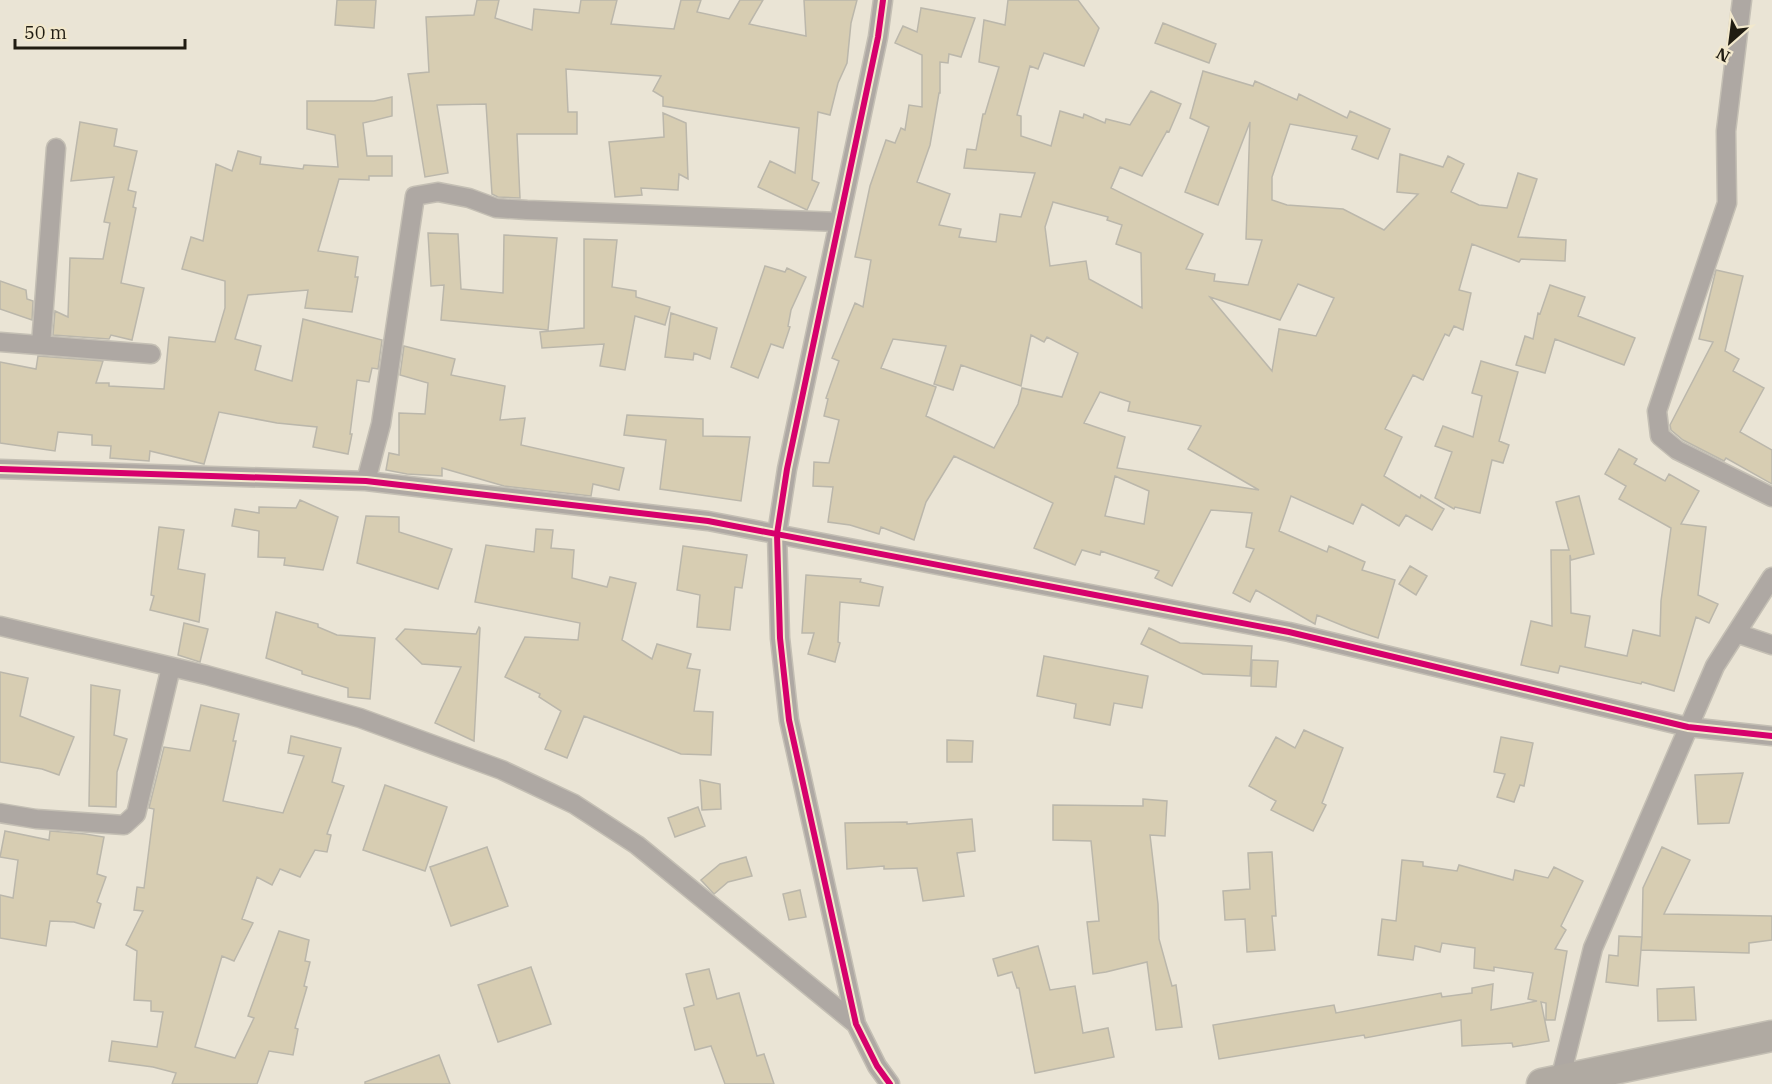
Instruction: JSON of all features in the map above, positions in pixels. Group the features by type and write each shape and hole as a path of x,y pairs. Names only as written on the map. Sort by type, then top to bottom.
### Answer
{"main road":[{"path":"1551,1082 1772,1036"}],"street":[{"path":"882,0 878,38 787,469 777,534 780,638 789,720 856,1024 878,1075 890,1084"},
{"path":"1742,0 1726,131 1727,203 1657,411 1660,436 1677,450 1772,497"},
{"path":"41,345 56,148"},
{"path":"366,481 381,424 415,196 438,192 469,198 496,208 527,210 839,222"},
{"path":"0,342 151,354"},
{"path":"0,469 366,481 708,521 1289,632 1688,727 1772,736"},
{"path":"1551,1082 1593,948 1688,727 1715,666 1772,577"},
{"path":"0,626 171,667 360,718 502,770 574,804 637,845 856,1024"},
{"path":"1736,633 1772,645"},
{"path":"0,813 36,819 124,825 136,814 171,667"}],"building":[{"path":"337,0 376,0 374,28 335,25"},
{"path":"477,0 499,0 495,18 532,30 534,9 579,13 581,0 617,0 611,24 674,29 681,0 701,0 697,12 729,19 740,0 763,0 749,24 806,36 804,0 857,0 851,23 847,63 838,83 830,115 818,112 812,180 819,183 807,210 758,187 770,161 795,173 799,128 663,106 663,97 653,91 661,76 566,69 568,112 577,112 577,134 517,134 520,198 498,197 492,194 486,104 437,105 448,173 425,177 408,74 429,72 426,17 474,15"},
{"path":"1008,0 1078,0 1099,28 1084,66 1044,53 1038,69 1030,66 1017,115 1021,116 1021,136 1051,146 1060,111 1083,118 1084,114 1105,123 1106,119 1130,125 1151,91 1181,104 1169,132 1167,131 1142,176 1120,167 1111,188 1203,234 1186,269 1215,274 1214,281 1248,285 1262,240 1246,239 1250,122 1218,205 1185,192 1209,127 1190,118 1203,71 1253,86 1255,81 1297,100 1299,94 1347,118 1350,111 1390,129 1378,159 1352,149 1357,136 1290,124 1272,177 1272,200 1287,205 1343,209 1384,230 1418,194 1397,192 1400,154 1443,167 1448,156 1464,164 1451,192 1479,205 1507,208 1518,173 1537,179 1518,237 1566,240 1565,261 1521,259 1519,262 1472,244 1459,290 1471,293 1463,330 1454,326 1449,336 1445,334 1423,380 1413,375 1385,429 1402,437 1384,476 1420,498 1421,495 1444,509 1432,530 1406,515 1399,526 1362,504 1353,524 1291,496 1279,531 1327,552 1329,546 1365,562 1362,570 1395,580 1378,638 1317,615 1315,624 1256,590 1250,602 1233,593 1254,549 1246,547 1252,513 1211,510 1172,586 1155,578 1159,571 1101,551 1100,555 1082,550 1075,565 1034,548 1053,503 954,456 926,502 914,540 881,527 879,534 850,525 828,522 833,487 813,486 814,462 829,463 839,420 824,416 828,399 826,398 839,361 832,358 855,303 863,307 871,260 855,257 870,186 886,140 895,143 901,128 905,130 909,105 922,107 922,55 895,43 903,26 917,32 921,8 975,18 961,57 949,54 948,63 940,62 940,93 930,145 917,182 950,194 939,225 961,229 959,237 996,242 1000,214 1021,217 1035,173 964,168 967,149 976,150 983,114 985,114 999,67 979,62 984,20 1005,25","holes":["1053,202 1108,217 1107,220 1122,225 1116,244 1141,253 1142,308 1089,279 1086,261 1050,266 1045,227","1298,284 1334,298 1316,336 1279,329 1272,371 1210,297 1280,320","1031,335 1044,342 1047,337 1078,353 1062,397 1022,388 1018,404 994,448 926,416 936,387 881,368 893,339 946,346 934,384 953,390 961,365 1021,386","1100,392 1130,402 1128,411 1201,426 1188,449 1259,490 1117,468 1125,437 1084,423","1115,476 1149,491 1144,524 1105,516"]},
{"path":"1163,23 1216,44 1209,63 1155,43"},
{"path":"392,97 392,116 363,123 367,156 392,156 392,176 369,176 369,180 339,179 318,251 358,257 355,277 358,277 352,312 305,308 308,290 248,295 235,339 261,346 255,370 292,381 303,319 382,340 378,369 372,368 369,382 357,380 348,454 313,447 317,427 277,423 219,412 204,464 150,451 149,461 110,458 111,446 92,445 92,435 58,432 55,451 0,443 0,362 36,369 38,356 103,361 96,383 109,383 109,386 164,389 169,337 215,342 225,308 225,281 182,269 191,237 203,241 216,164 232,171 238,151 261,157 260,164 303,169 304,165 338,167 335,135 307,129 307,101 374,101"},
{"path":"663,113 686,123 688,179 679,174 678,190 641,188 642,195 615,197 609,142 664,137"},
{"path":"80,122 117,129 114,146 137,151 128,190 136,192 133,207 136,208 121,283 144,288 132,340 111,335 109,339 53,335 55,311 68,317 70,258 103,259 110,223 104,222 114,177 71,181"},
{"path":"428,233 458,234 461,289 503,293 504,235 557,238 548,330 441,320 444,285 431,286"},
{"path":"584,239 617,240 612,287 636,291 636,297 670,307 665,325 635,316 625,370 600,366 604,344 542,348 540,332 584,328"},
{"path":"765,266 785,272 787,268 806,277 791,310 788,326 790,327 783,348 771,344 758,378 731,367"},
{"path":"1716,270 1743,276 1725,351 1739,359 1733,371 1764,388 1740,432 1772,450 1772,484 1726,458 1724,461 1683,440 1671,430 1670,425 1713,342 1699,339"},
{"path":"0,281 26,290 27,299 33,301 32,320 0,309"},
{"path":"1550,285 1585,297 1578,316 1635,338 1624,365 1555,339 1545,373 1516,365 1525,336 1533,339 1538,313 1540,314"},
{"path":"671,313 717,328 710,359 694,353 693,360 665,357"},
{"path":"404,346 455,359 451,375 505,386 500,420 525,418 521,445 624,468 619,490 593,484 591,496 504,486 442,468 442,476 386,470 389,453 399,455 399,413 425,414 428,383 400,375"},
{"path":"1481,361 1518,372 1499,441 1509,445 1503,463 1492,460 1480,513 1455,507 1454,509 1435,498 1452,452 1435,446 1443,426 1473,437 1482,396 1472,393"},
{"path":"627,415 703,419 703,436 750,437 741,501 660,489 666,440 624,435"},
{"path":"1619,449 1637,459 1634,464 1665,481 1669,474 1699,491 1681,524 1706,527 1698,595 1718,604 1709,623 1696,617 1674,691 1642,682 1641,684 1560,666 1558,673 1521,665 1531,621 1552,626 1551,550 1569,550 1556,502 1579,496 1594,554 1571,560 1570,555 1571,613 1590,616 1585,647 1627,656 1633,630 1660,636 1661,601 1671,528 1619,499 1626,486 1605,474"},
{"path":"300,500 338,517 323,570 284,565 285,558 258,557 259,531 232,526 235,509 259,513 259,507 296,508"},
{"path":"366,516 399,517 399,532 452,549 438,589 357,563"},
{"path":"159,527 184,530 178,569 205,574 199,622 150,610 154,596 151,595"},
{"path":"536,529 553,530 551,548 574,550 572,578 607,587 610,577 636,583 622,640 652,659 657,644 691,654 687,668 700,670 694,711 713,712 711,755 681,754 584,716 567,758 545,749 561,711 539,697 540,694 505,677 525,637 578,640 580,623 475,602 486,545 534,552"},
{"path":"683,546 747,555 742,588 735,587 730,630 697,627 700,595 677,590"},
{"path":"1410,566 1427,576 1416,595 1399,584"},
{"path":"806,575 861,579 860,582 883,587 879,606 840,602 838,642 840,643 835,662 808,654 814,633 802,633"},
{"path":"276,612 318,624 318,627 337,635 375,638 370,699 348,697 348,688 302,674 302,671 266,658"},
{"path":"184,623 208,629 200,662 178,655"},
{"path":"479,627 474,741 435,723 461,667 422,664 396,639 405,629 476,634"},
{"path":"1149,628 1180,643 1252,646 1250,676 1203,674 1141,644"},
{"path":"1044,656 1148,676 1142,708 1114,703 1110,725 1074,718 1076,704 1037,696"},
{"path":"1252,660 1278,661 1276,687 1251,686"},
{"path":"0,672 28,678 20,716 74,737 59,775 42,769 0,762"},
{"path":"91,685 120,690 114,735 127,739 117,772 116,807 89,806"},
{"path":"201,705 239,714 233,741 236,741 223,801 283,813 304,756 288,753 291,736 341,748 332,782 344,786 327,834 331,835 327,852 315,850 300,877 280,869 272,885 257,877 242,919 253,923 234,961 222,956 195,1047 235,1058 254,1018 248,1016 279,931 309,940 305,961 310,962 304,986 307,987 295,1028 298,1029 293,1055 269,1051 257,1084 172,1084 176,1073 153,1067 109,1061 112,1041 157,1047 163,1012 151,1011 151,1001 134,1000 137,951 126,945 143,911 134,910 137,887 144,888 154,809 149,808 164,747 190,751"},
{"path":"1304,730 1343,748 1322,803 1326,805 1313,831 1271,810 1276,801 1249,786 1276,737 1295,748"},
{"path":"1501,737 1533,743 1524,786 1520,785 1514,802 1497,797 1505,774 1494,772"},
{"path":"947,740 973,741 972,762 947,762"},
{"path":"1743,773 1729,823 1698,824 1695,775"},
{"path":"700,780 720,784 721,809 702,810"},
{"path":"385,785 447,807 425,871 363,850"},
{"path":"1143,799 1167,801 1165,836 1150,835 1158,904 1159,939 1172,986 1176,985 1182,1027 1156,1030 1147,962 1093,974 1087,922 1099,921 1091,841 1053,840 1053,805 1143,806"},
{"path":"698,807 705,826 675,837 668,818"},
{"path":"972,819 975,851 957,853 964,896 923,901 917,868 884,869 884,866 847,869 845,823 907,822 907,824"},
{"path":"5,831 49,840 50,831 104,837 97,874 106,877 97,902 101,904 94,928 74,922 50,921 46,946 0,938 0,895 13,898 18,860 0,857"},
{"path":"487,847 508,906 451,926 430,867"},
{"path":"1662,847 1690,860 1664,914 1772,916 1772,940 1749,943 1749,953 1641,950 1643,888"},
{"path":"1272,852 1276,916 1272,916 1275,950 1247,952 1245,919 1225,920 1223,891 1250,889 1248,853"},
{"path":"746,857 752,876 728,882 714,894 701,880 720,864"},
{"path":"1402,860 1423,862 1423,866 1457,871 1459,865 1513,880 1515,870 1548,878 1554,867 1583,881 1561,926 1566,930 1555,949 1567,951 1555,1020 1546,1020 1546,1003 1541,1002 1549,1041 1513,1047 1512,1043 1462,1046 1461,1020 1365,1038 1364,1035 1219,1059 1213,1025 1334,1005 1336,1013 1441,993 1442,997 1472,993 1472,988 1493,984 1491,1010 1537,1001 1528,999 1533,973 1494,967 1494,971 1474,968 1475,948 1442,943 1440,952 1415,946 1413,960 1378,955 1382,919 1396,921"},
{"path":"800,890 806,917 789,920 783,894"},
{"path":"1619,936 1642,937 1638,986 1606,982 1609,955 1618,956"},
{"path":"1038,946 1050,990 1075,986 1083,1033 1108,1028 1114,1057 1035,1073 1019,988 1017,988 1012,972 998,976 993,959"},
{"path":"531,967 551,1024 498,1042 478,985"},
{"path":"709,969 717,999 739,993 757,1056 764,1054 774,1084 725,1084 711,1046 695,1050 684,1008 694,1005 686,974"},
{"path":"1694,987 1696,1020 1658,1021 1657,989"},
{"path":"439,1055 450,1084 365,1084 365,1082"}],"cycle path":[{"path":"883,0 878,37 787,469 777,534 780,638 789,720 856,1024 877,1066 890,1084"},
{"path":"0,469 366,481 708,521 1289,632 1688,727 1772,736"}]}
